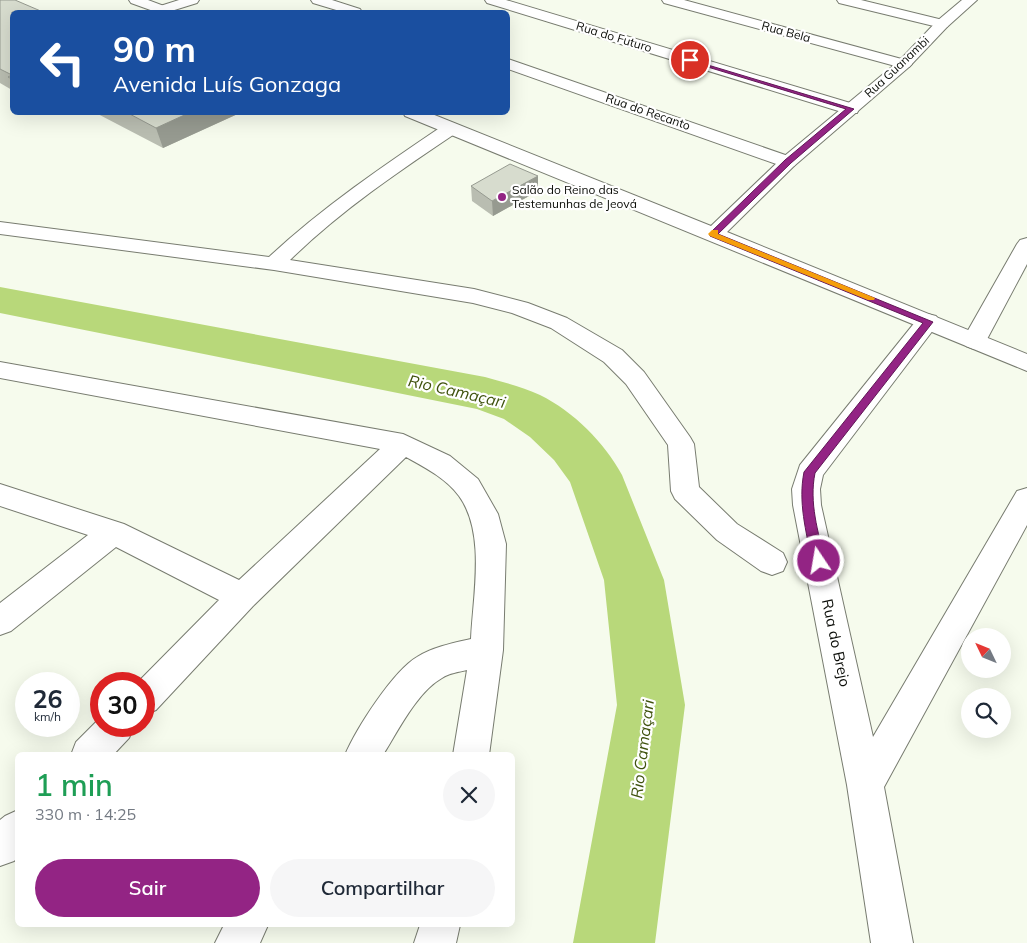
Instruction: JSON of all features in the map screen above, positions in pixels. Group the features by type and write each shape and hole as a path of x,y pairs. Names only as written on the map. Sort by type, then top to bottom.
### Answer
{"street":[{"path":"136,0 162,10"},
{"path":"167,10 192,0"},
{"name":"Rua do Futuro","path":"492,0 510,10 851,109"},
{"name":"Rua Bela","path":"669,0 904,64"},
{"path":"844,0 942,24"},
{"name":"Rua Guanambi","path":"713,234 788,162 904,64 942,24 970,0"},
{"path":"327,1 350,10"},
{"name":"Rua do Recanto","path":"510,65 788,162"},
{"path":"418,115 1027,363"},
{"path":"274,264 302,236 335,209 450,129"},
{"path":"0,228 274,264 474,296 520,308 558,323 613,356 636,378 681,444 685,490 727,532 772,562"},
{"path":"974,341 1027,244"},
{"name":"Rua do Brejo","path":"892,943 866,786 807,505 806,489 810,472 928,322"},
{"path":"0,370 403,444 440,463 468,488 484,514 490,544 487,650 471,752"},
{"path":"155,688 242,597 403,444"},
{"path":"0,494 114,532 242,597"},
{"path":"866,786 1027,500"},
{"path":"0,620 114,532"},
{"path":"365,752 408,689 427,669 438,663 487,650"},
{"path":"92,752 106,737"},
{"path":"0,848 15,832"},
{"path":"236,943 247,927"},
{"path":"435,943 439,927"}],"building":[{"path":"0,0 15,0 38,10 10,10 10,74 0,69"},
{"path":"132,115 184,115 156,128"},
{"path":"510,164 538,176 492,201 471,186"}],"waterway":[{"name":"Rio Camaçari","path":"0,300 485,394 522,407 548,424 572,446 595,475 634,580 651,705 614,943"}],"slow traffic":[{"path":"715,232 713,234 871,298"}],"place":[{"name":"Salão do Reino das Testemunhas de Jeová","path":"502,197"}],"route":[{"path":"690,60 851,109 788,162 713,234 928,322 810,472 806,489 807,505 819,561"}]}
